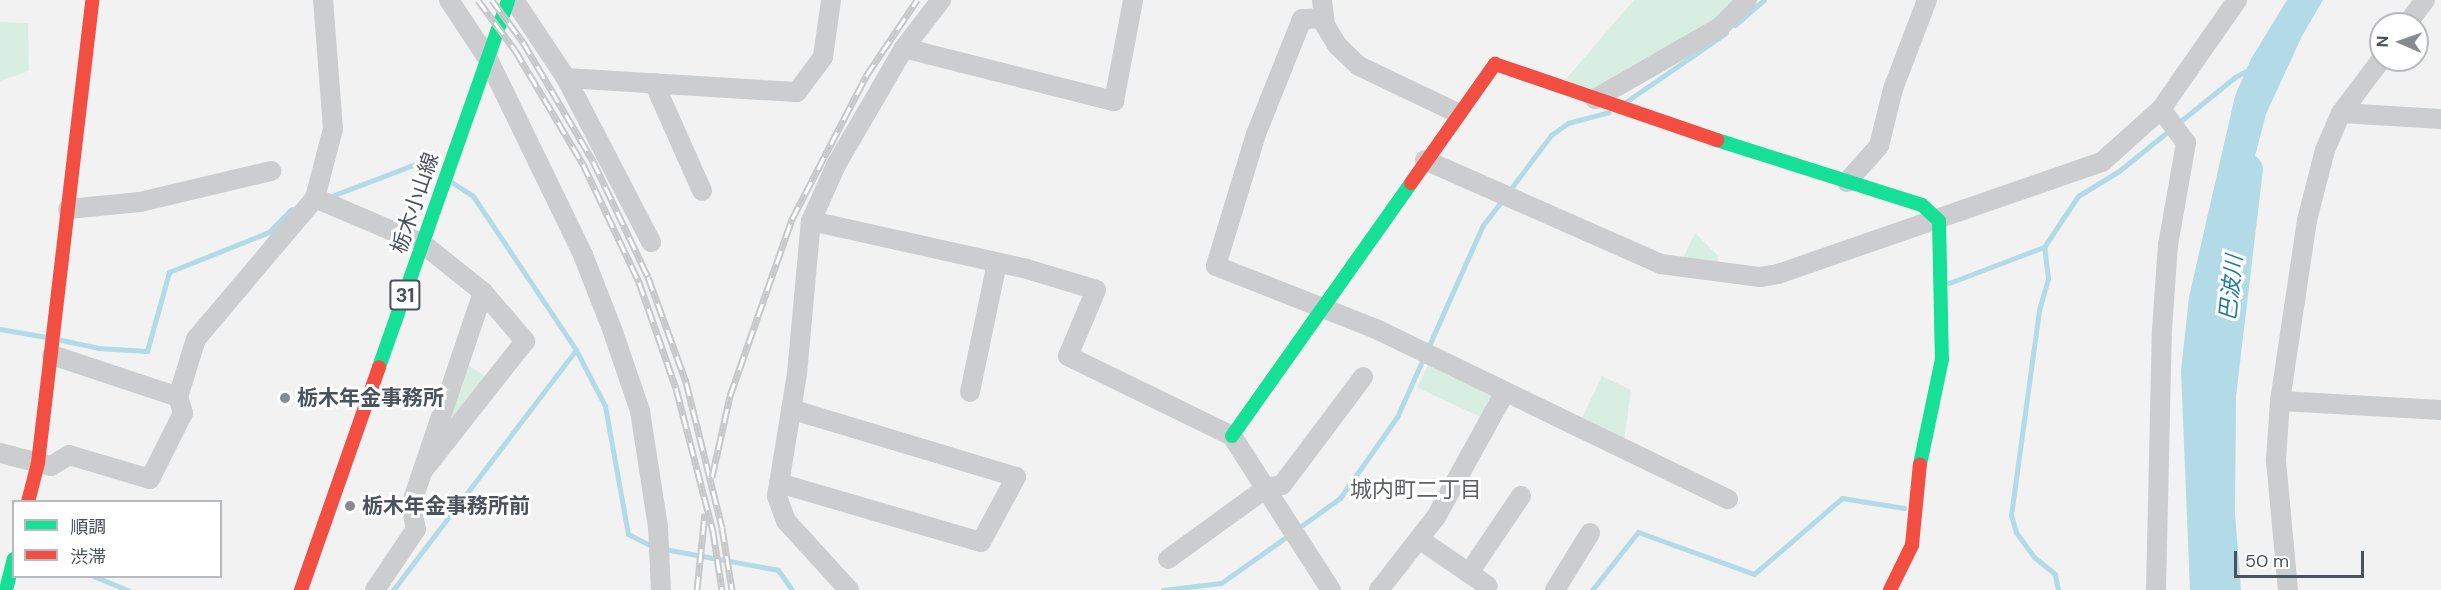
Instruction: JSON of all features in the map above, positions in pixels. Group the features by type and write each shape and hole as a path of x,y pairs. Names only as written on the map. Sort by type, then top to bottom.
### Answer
{"street":[{"path":"28,500 38,463 52,355 92,0"},
{"path":"0,453 51,466 69,455 150,479 183,413 178,397 196,339 315,198 333,129 323,0"},
{"path":"449,0 488,59 584,255 640,411 658,527 661,590"},
{"name":"栃木小山線","path":"301,590 508,0"},
{"path":"514,0 566,78 651,242"},
{"path":"566,78 797,92 823,57 831,0"},
{"path":"849,590 786,521 777,496 791,409 811,221 836,165 904,48 941,0"},
{"path":"904,48 1114,101 1133,0"},
{"path":"1595,99 1720,27 1747,0"},
{"path":"1847,182 1879,146 1893,89 1927,0"},
{"path":"1425,160 1660,264 1760,277 1939,221 2102,162 2161,109 2238,0"},
{"path":"1457,113 1359,66 1337,45 1323,9 1302,19 1256,134 1216,266 1325,306 1728,499"},
{"path":"1232,435 1325,306 1457,113 1495,64 1595,99 1922,205 1939,221 1942,359 1920,466 1912,545 1890,590"},
{"path":"2288,590 2278,508 2280,401 2307,220 2325,150 2342,113 2372,72"},
{"path":"654,83 702,191"},
{"path":"2156,590 2162,330 2168,246 2186,143 2161,109"},
{"path":"2342,113 2441,119"},
{"path":"68,209 140,201 271,171"},
{"path":"315,198 423,244 483,292 525,341 425,468"},
{"path":"811,221 998,262 1096,290 1068,356 1232,435 1331,590"},
{"path":"970,392 998,262"},
{"path":"375,590 416,530 411,505 483,292"},
{"path":"52,355 178,397"},
{"path":"1168,559 1266,488 1282,485 1363,376"},
{"path":"1379,590 1419,539 1472,455 1505,392"},
{"path":"2280,401 2441,410"},
{"path":"779,483 981,542 1016,477 791,409"},
{"path":"1469,573 1521,496"},
{"path":"1555,590 1590,534"},
{"path":"1419,539 1488,586"},
{"path":"6,590 12,567"}],"green space":[{"path":"1634,0 1736,0 1717,20 1594,93 1565,80"},
{"path":"0,22 28,23 29,71 0,81"},
{"path":"1695,233 1718,256 1717,264 1682,260"},
{"path":"466,363 487,378 439,442"},
{"path":"1428,365 1493,395 1483,418 1417,388"},
{"path":"1602,376 1631,390 1624,441 1581,420"}],"water":[{"path":"2287,0 2323,0 2302,36 2266,114 2229,256 2216,352 2214,459 2233,590 2190,590 2181,371 2189,297 2235,96 2251,59"}],"waterway":[{"path":"1735,25 1764,0"},
{"path":"1627,101 1726,33"},
{"path":"2058,590 2055,574 2034,557 2016,532 2011,515 2039,310 2048,278 2044,247 2078,196 2119,171 2235,77 2250,69"},
{"path":"1509,191 1551,135 1568,123 1609,112"},
{"path":"329,197 421,162 436,171"},
{"name":"巴波川","path":"2225,590 2219,513 2220,395 2247,170"},
{"path":"453,183 473,196 576,350 605,406 628,534 655,548"},
{"path":"1297,529 1340,498 1397,417 1483,225 1503,199"},
{"path":"61,340 98,348 147,351 169,272 269,232 290,210 300,207"},
{"path":"1949,283 2044,247"},
{"path":"0,329 46,337"},
{"path":"393,590 576,350"},
{"path":"1592,590 1638,532 1754,574 1842,498 1904,508"},
{"path":"1163,590 1221,583 1289,535"},
{"path":"664,549 778,570 792,590"},
{"path":"98,578 128,590"}],"railway":[{"path":"478,0 515,50 583,164 639,282 676,388 713,531 722,590"},
{"path":"492,0 523,42 593,161 648,277 686,382 722,528 732,590"},
{"path":"712,477 730,396 792,219 866,76 917,0"},
{"path":"697,590 705,513"}],"traffic: fast":[{"path":"379,367 508,0"},
{"path":"1717,140 1922,205 1939,221 1942,359 1920,464"},
{"path":"1232,436 1411,183"},
{"path":"6,590 12,567"}],"traffic: jam":[{"path":"29,500 38,463 92,0"},
{"path":"1411,183 1495,64 1717,140"},
{"path":"301,590 379,367"},
{"path":"1890,590 1912,545 1920,464"}],"place":[{"name":"栃木年金事務所","path":"285,398"},
{"name":"栃木年金事務所前","path":"350,506"}],"district":[{"name":"城内町二丁目","path":"1416,490"}]}
